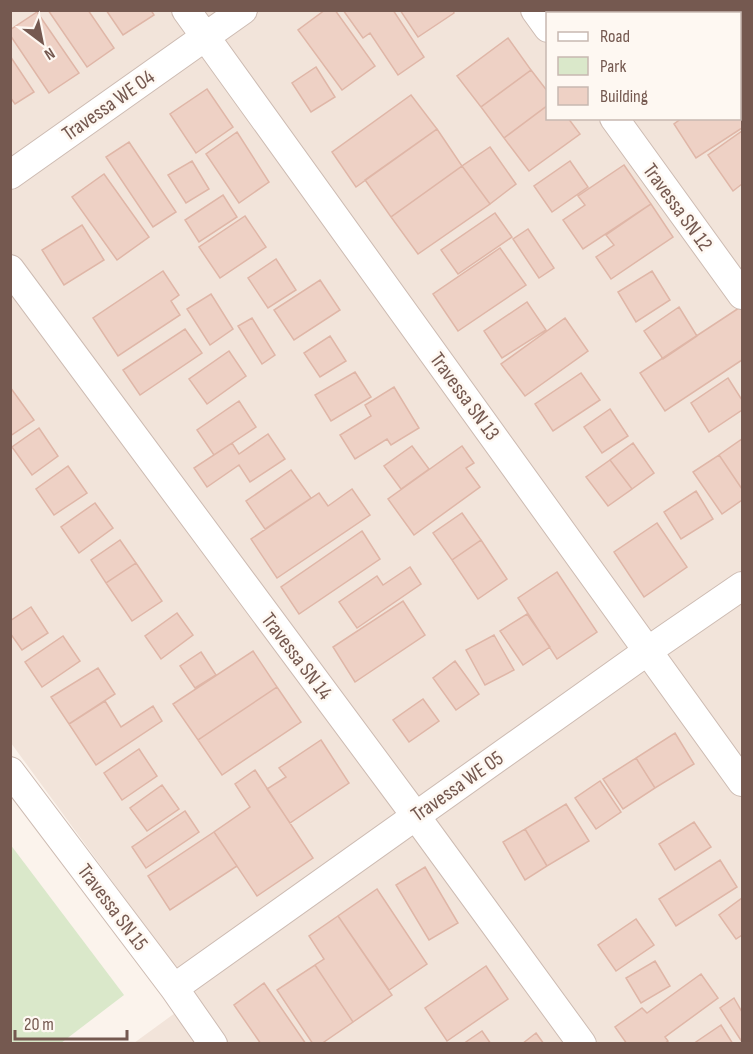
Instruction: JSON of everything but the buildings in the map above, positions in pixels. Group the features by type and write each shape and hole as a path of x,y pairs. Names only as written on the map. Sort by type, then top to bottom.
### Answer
{"street":[{"name":"Travessa SN 13","path":"186,10 742,782"},
{"path":"206,36 243,10"},
{"path":"535,10 546,25"},
{"name":"Travessa WE 04","path":"10,175 206,36"},
{"name":"Travessa SN 12","path":"615,120 742,295"},
{"name":"Travessa SN 14","path":"10,269 416,815 582,1044"},
{"name":"Travessa WE 05","path":"174,988 742,586"},
{"name":"Travessa SN 15","path":"10,771 174,988 213,1044"}],"shaded area":[{"path":"11,11 742,11 742,1043 134,1043 197,997 11,743"}],"green space":[{"path":"10,844 124,995 61,1043 11,1043"}]}
